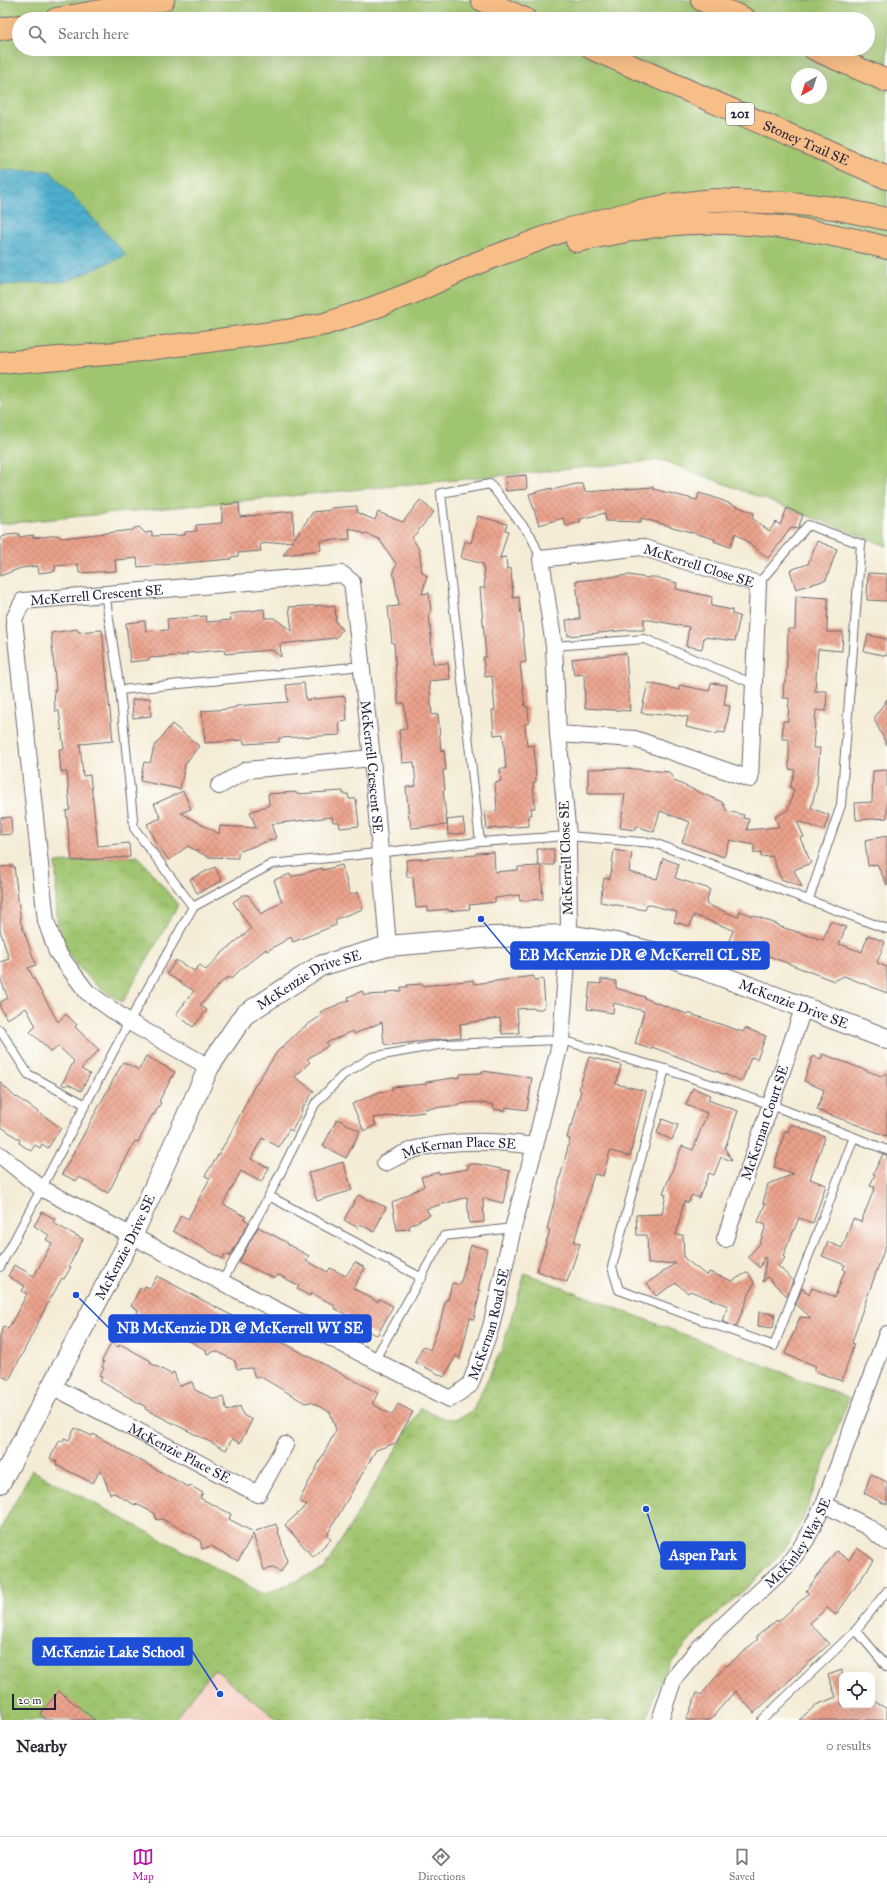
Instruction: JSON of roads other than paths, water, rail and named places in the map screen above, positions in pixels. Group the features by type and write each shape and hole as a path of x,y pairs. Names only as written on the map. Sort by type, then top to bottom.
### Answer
{"highway":[{"path":"95,12 163,0"},
{"path":"482,0 509,12"},
{"path":"702,0 729,12"},
{"path":"0,30 12,27"},
{"name":"Stoney Trail SE","path":"609,56 887,178"},
{"path":"830,56 887,81"},
{"path":"0,363 117,353 286,331 325,324 370,309 447,278 477,263 562,231 634,212 670,205 713,200 790,203 834,208 887,219"},
{"path":"447,278 564,244 640,228 693,223 774,224 854,239 887,248"}],"street":[{"name":"McKerrell Close SE","path":"558,734 635,739 750,779 758,584 641,547 541,559 554,646 558,734 568,836 569,935"},
{"name":"McKerrell Crescent SE","path":"208,1067 129,1022 87,992 57,952 46,921 14,619 23,601 342,574 352,582 372,758 388,946"},
{"path":"219,786 247,770 372,758"},
{"name":"McKenzie Drive SE","path":"0,1483 132,1236 208,1067 244,1015 320,966 388,946 493,937 569,935 616,943 668,956 804,1006 887,1039"},
{"name":"McKernan Road SE","path":"0,1155 42,1188 132,1236 450,1399 470,1385 491,1327 513,1228 561,1040 569,935"},
{"name":"McKernan Court SE","path":"725,1239 769,1104 804,1006"},
{"name":"McKernan Place SE","path":"385,1163 414,1149 456,1142 510,1143 535,1146"},
{"name":"McKinley Way SE","path":"660,1720 674,1678 698,1649 787,1566 806,1540 824,1504 887,1334"},
{"name":"McKenzie Place SE","path":"52,1386 258,1494 285,1445"},
{"path":"824,1504 868,1527 887,1542"}],"lane":[{"path":"480,842 441,493 490,484 531,536 541,559"},
{"path":"758,584 808,525 861,544 841,805 809,899"},
{"path":"105,593 120,690 134,828 193,907"},
{"path":"554,646 645,639 754,684"},
{"path":"120,690 362,666"},
{"path":"1,1265 129,1022 193,907 272,864 380,854 480,842 568,836 654,843 887,929"},
{"path":"0,1030 28,1074 86,1106"},
{"path":"222,1282 270,1196 315,1104 343,1075 372,1057 444,1044 561,1040 665,1069 769,1104 887,1150"},
{"path":"665,1069 612,1267 619,1290 774,1346 854,1137"},
{"path":"270,1196 422,1278"},
{"path":"374,1361 422,1278 444,1236 513,1228"},
{"path":"762,1720 856,1630 887,1591"},
{"path":"856,1630 887,1666"}],"water":[{"path":"0,170 50,171 126,255 68,281 0,285"}],"place":[{"name":"EB McKenzie DR @ McKerrell CL SE","path":"481,919"},
{"name":"NB McKenzie DR @ McKerrell WY SE","path":"76,1295"},
{"name":"Aspen Park","path":"646,1509"},
{"name":"McKenzie Lake School","path":"220,1694"}]}
